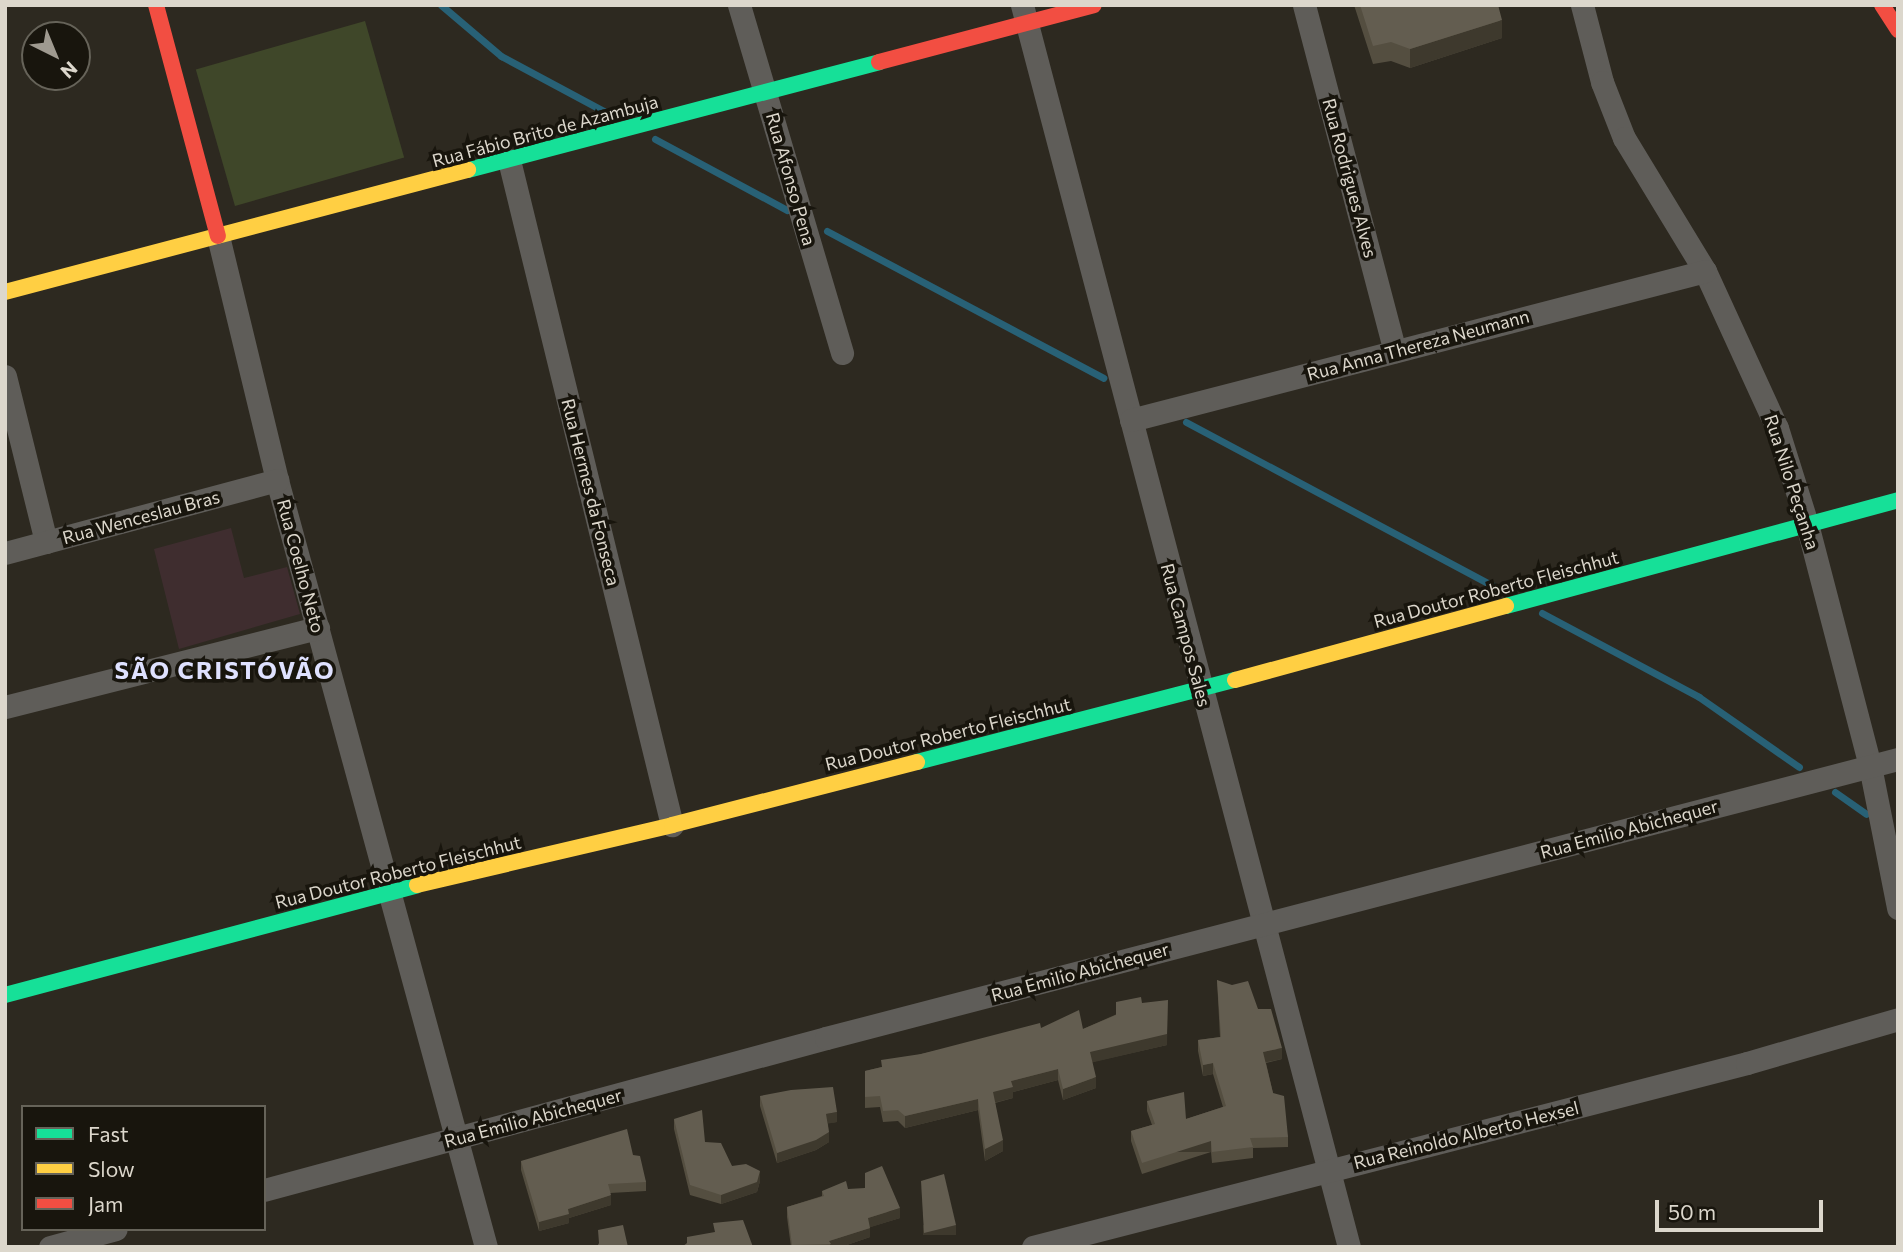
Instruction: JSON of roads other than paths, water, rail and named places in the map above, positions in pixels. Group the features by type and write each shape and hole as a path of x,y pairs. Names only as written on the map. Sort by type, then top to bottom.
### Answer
{"street":[{"name":"Rua Coelho Neto","path":"156,5 218,236 277,480 486,1247"},
{"name":"Rua Afonso Pena","path":"739,5 842,353"},
{"name":"Rua Fábio Brito de Azambuja","path":"5,292 766,93 1025,14 1094,5"},
{"name":"Rua Rodrigues Alves","path":"1304,5 1395,351"},
{"name":"Rua Nilo Peçanha","path":"1582,5 1602,82 1625,138 1705,271 1777,428 1807,524 1870,766 1898,908"},
{"path":"1882,5 1898,30"},
{"name":"Rua Campos Sales","path":"1025,14 1200,689 1349,1247"},
{"name":"Rua Hermes da Fonseca","path":"509,160 672,825"},
{"name":"Rua Anna Thereza Neumann","path":"1130,420 1705,271"},
{"path":"5,376 46,542"},
{"name":"Rua Wenceslau Bras","path":"5,553 277,480"},
{"name":"Rua Doutor Roberto Fleischhut","path":"5,995 388,892 672,825 1200,689 1898,500"},
{"path":"5,706 318,628"},
{"name":"Rua Emilio Abichequer","path":"266,1189 826,1038 1898,759"},
{"name":"Rua Reinoldo Alberto Hexsel","path":"1033,1247 1747,1063 1898,1019"},
{"path":"50,1247 109,1231"}],"waterway":[{"path":"441,5 501,56 609,114"},
{"path":"655,139 787,210"},
{"path":"827,231 1103,378"},
{"path":"1186,422 1500,590"},
{"path":"1542,613 1699,697 1799,767"},
{"path":"1835,792 1866,814"}],"district":[{"name":"SÃO CRISTÓVÃO","path":"225,670"}]}
